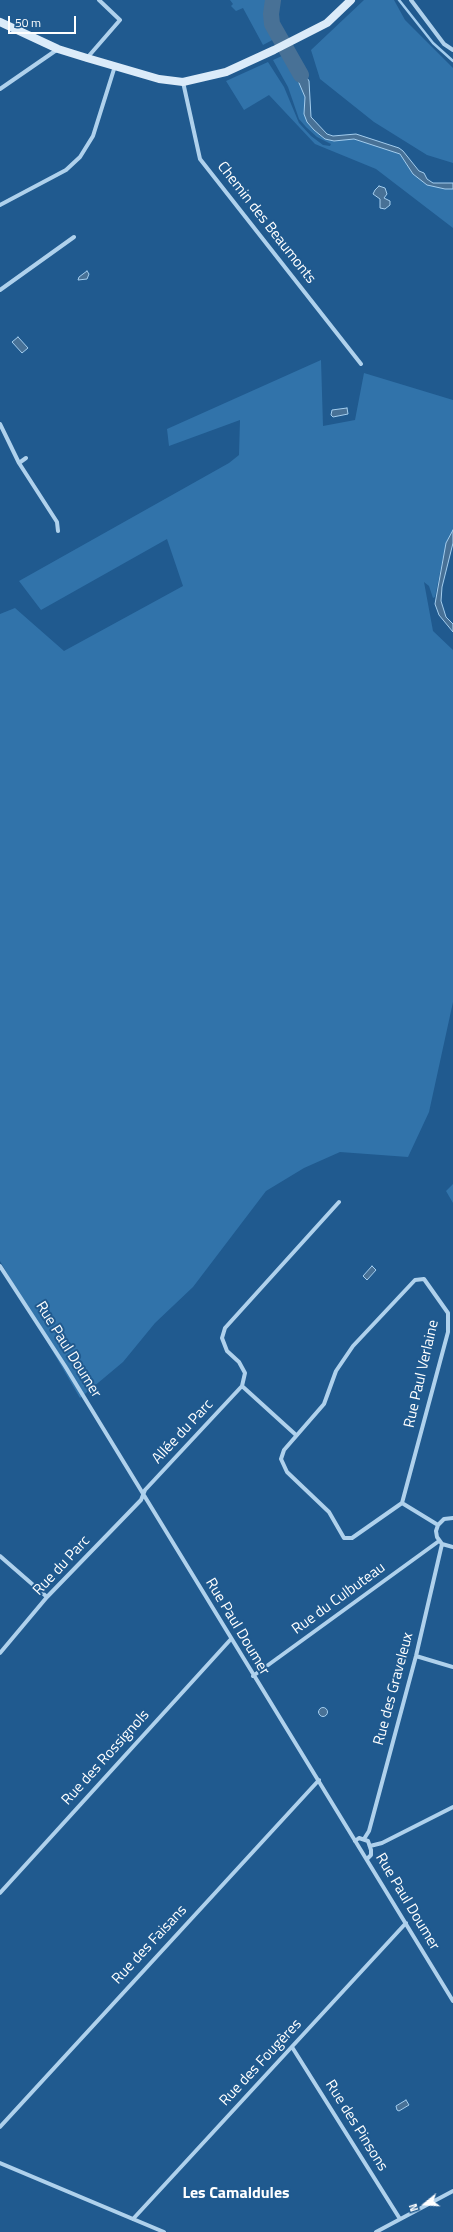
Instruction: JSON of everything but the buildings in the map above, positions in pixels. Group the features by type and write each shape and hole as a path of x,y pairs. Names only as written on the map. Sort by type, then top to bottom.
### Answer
{"street":[{"path":"87,58 120,20 99,0"},
{"path":"0,22 58,49 160,79 183,82 226,72 310,33 327,24 351,0"},
{"path":"411,0 444,44 453,50"},
{"path":"0,89 58,49"},
{"path":"0,205 66,170 80,157 93,136 110,76 115,66"},
{"name":"Chemin des Beaumonts","path":"183,82 200,159 361,364"},
{"path":"0,290 74,237"},
{"path":"0,424 19,463 57,522 58,531"},
{"path":"19,463 26,458"},
{"path":"296,1436 242,1386 245,1373 239,1362 227,1351 222,1338 225,1328 339,1202"},
{"name":"Rue Paul Doumer","path":"0,1266 65,1366 253,1676 319,1780 453,2001"},
{"name":"Rue Paul Verlaine","path":"424,1279 448,1313 448,1332 402,1503 352,1538 344,1538 329,1512 287,1472 281,1459 284,1450 324,1404 336,1371 354,1346 415,1280 424,1279"},
{"name":"Allée du Parc","path":"144,1496 145,1490 242,1386"},
{"name":"Rue du Parc","path":"0,1653 48,1597 144,1496"},
{"path":"402,1503 438,1525 444,1519 453,1518"},
{"name":"Rue des Graveleux","path":"364,1839 369,1831 416,1656 440,1543 436,1531 438,1525"},
{"path":"440,1543 453,1547"},
{"name":"Rue du Culbuteau","path":"253,1676 440,1543"},
{"path":"0,1556 48,1597"},
{"name":"Rue des Rossignols","path":"0,1893 231,1639"},
{"path":"416,1656 453,1667"},
{"name":"Rue des Faisans","path":"0,2127 319,1780"},
{"path":"370,1846 382,1844 453,1807"},
{"path":"355,1841 364,1839 370,1846 370,1855 366,1859"},
{"name":"Rue des Fougères","path":"133,2219 406,1923"},
{"name":"Rue des Pinsons","path":"292,2047 400,2219"},
{"path":"0,2163 164,2232"},
{"path":"376,2232 453,2191"}],"shaded area":[{"path":"230,0 270,0 267,10 274,34 278,37 263,45 243,8 236,11 231,6 233,4"},
{"path":"270,0 276,0 275,25 281,35 278,37 269,26 267,10"},
{"path":"364,0 394,0 405,20 453,68 453,163 427,155 374,122 320,79 311,50"},
{"path":"284,55 285,58 288,57 299,79 305,97 304,114 307,122 314,130 325,139 334,141 354,139 400,154 413,174 445,189 453,189 453,228 376,169 315,144 269,95 244,110 226,81 268,62 284,87 299,123 311,136 323,145 330,146 331,144 317,137 299,119 288,87 273,60"},
{"path":"293,55 309,81 311,117 327,134 333,136 356,134 399,148 419,171 424,173 427,179 433,183 453,183 453,189 445,189 427,185 413,174 400,154 354,139 334,141 325,139 314,130 307,122 304,114 305,97 288,57"},
{"path":"379,186 385,188 387,194 384,198 390,201 390,205 385,209 380,208 380,199 373,194"},
{"path":"87,271 89,274 87,279 78,280 79,277"},
{"path":"18,337 28,348 22,353 12,342"},
{"path":"321,360 323,426 355,420 364,373 453,400 453,530 446,543 435,597 433,598 429,586 424,582 433,631 453,650 453,1002 429,1112 408,1157 340,1152 304,1168 266,1191 193,1287 155,1323 123,1362 80,1398 0,1261 0,614 15,608 64,651 183,586 167,539 41,610 19,581 229,463 239,455 240,420 169,446 167,429"},
{"path":"347,408 348,414 333,417 331,415 332,410"},
{"path":"453,530 453,543 442,587 441,601 446,617 453,624 453,632 439,615 435,604 446,543"},
{"path":"453,1184 453,1203 446,1191"},
{"path":"372,1266 376,1270 367,1280 363,1276"},
{"path":"323,1707 328,1712 323,1717 318,1712"},
{"path":"406,2100 409,2105 399,2111 397,2110 396,2106"}],"waterway":[{"path":"273,0 271,14 272,24 301,75"},
{"path":"399,0 433,43 453,61"}],"district":[{"name":"Les Camaldules","path":"236,2194"}]}
